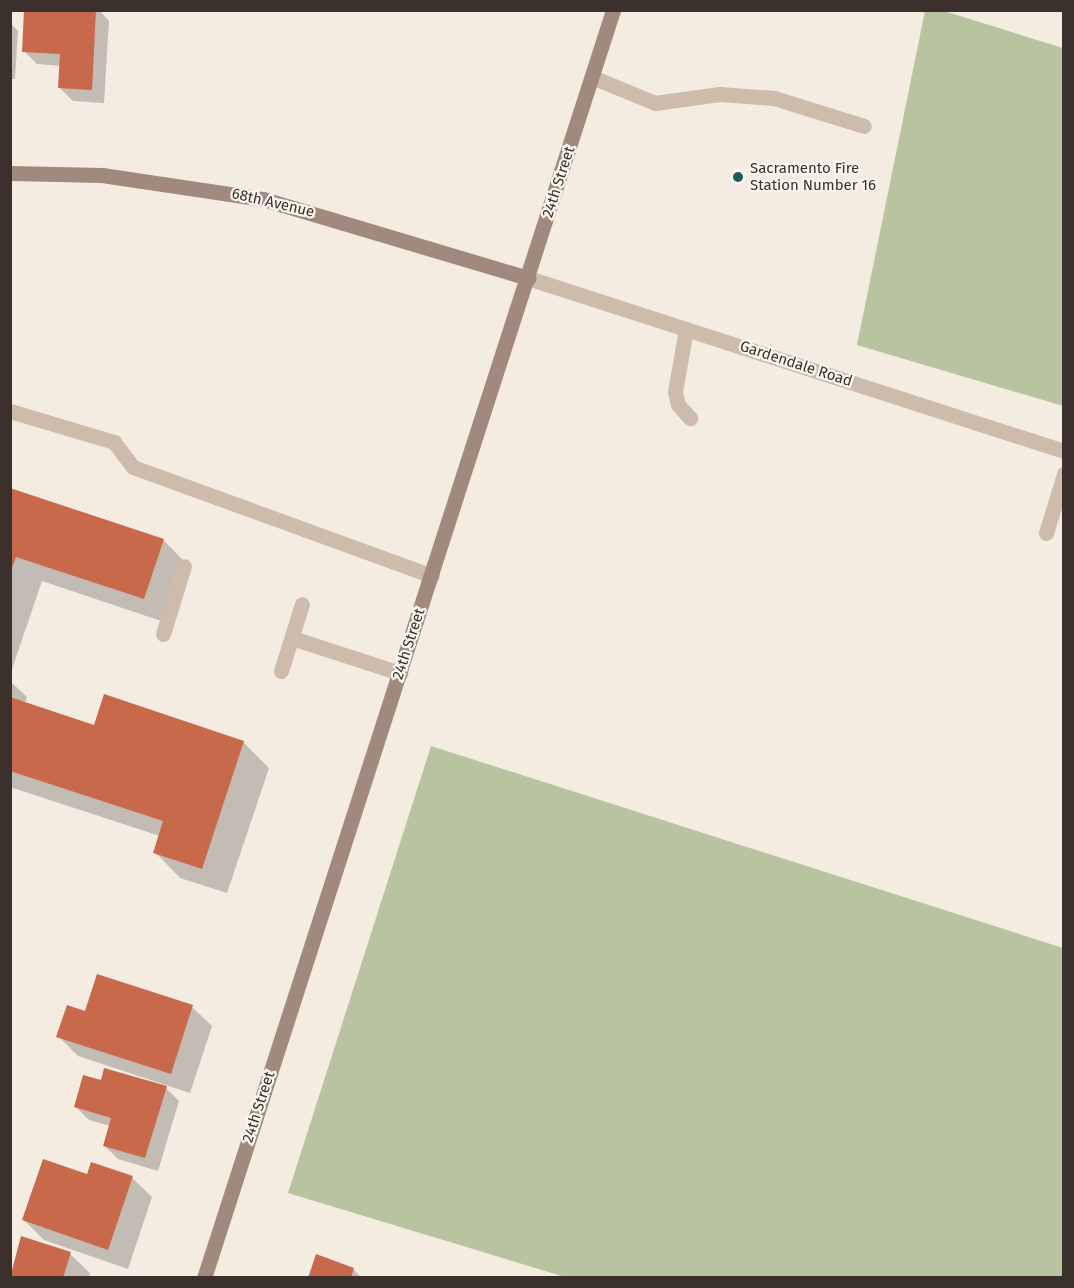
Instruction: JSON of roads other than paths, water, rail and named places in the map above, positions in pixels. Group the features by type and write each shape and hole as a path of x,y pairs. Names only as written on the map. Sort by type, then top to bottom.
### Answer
{"street":[{"name":"24th Street","path":"204,1278 613,10"},
{"path":"592,77 655,103 719,94 774,98 864,126"},
{"name":"68th Avenue","path":"10,173 102,175 262,199 528,278"},
{"name":"Gardendale Road","path":"528,278 1064,451"},
{"path":"686,329 675,392 678,405 690,418"},
{"path":"10,411 114,442 133,467 432,576"},
{"path":"1046,533 1064,474"},
{"path":"163,634 184,566"},
{"path":"281,671 303,604"},
{"path":"292,638 400,673"}],"place":[{"name":"Sacramento Fire Station Number 16","path":"738,177"}]}
